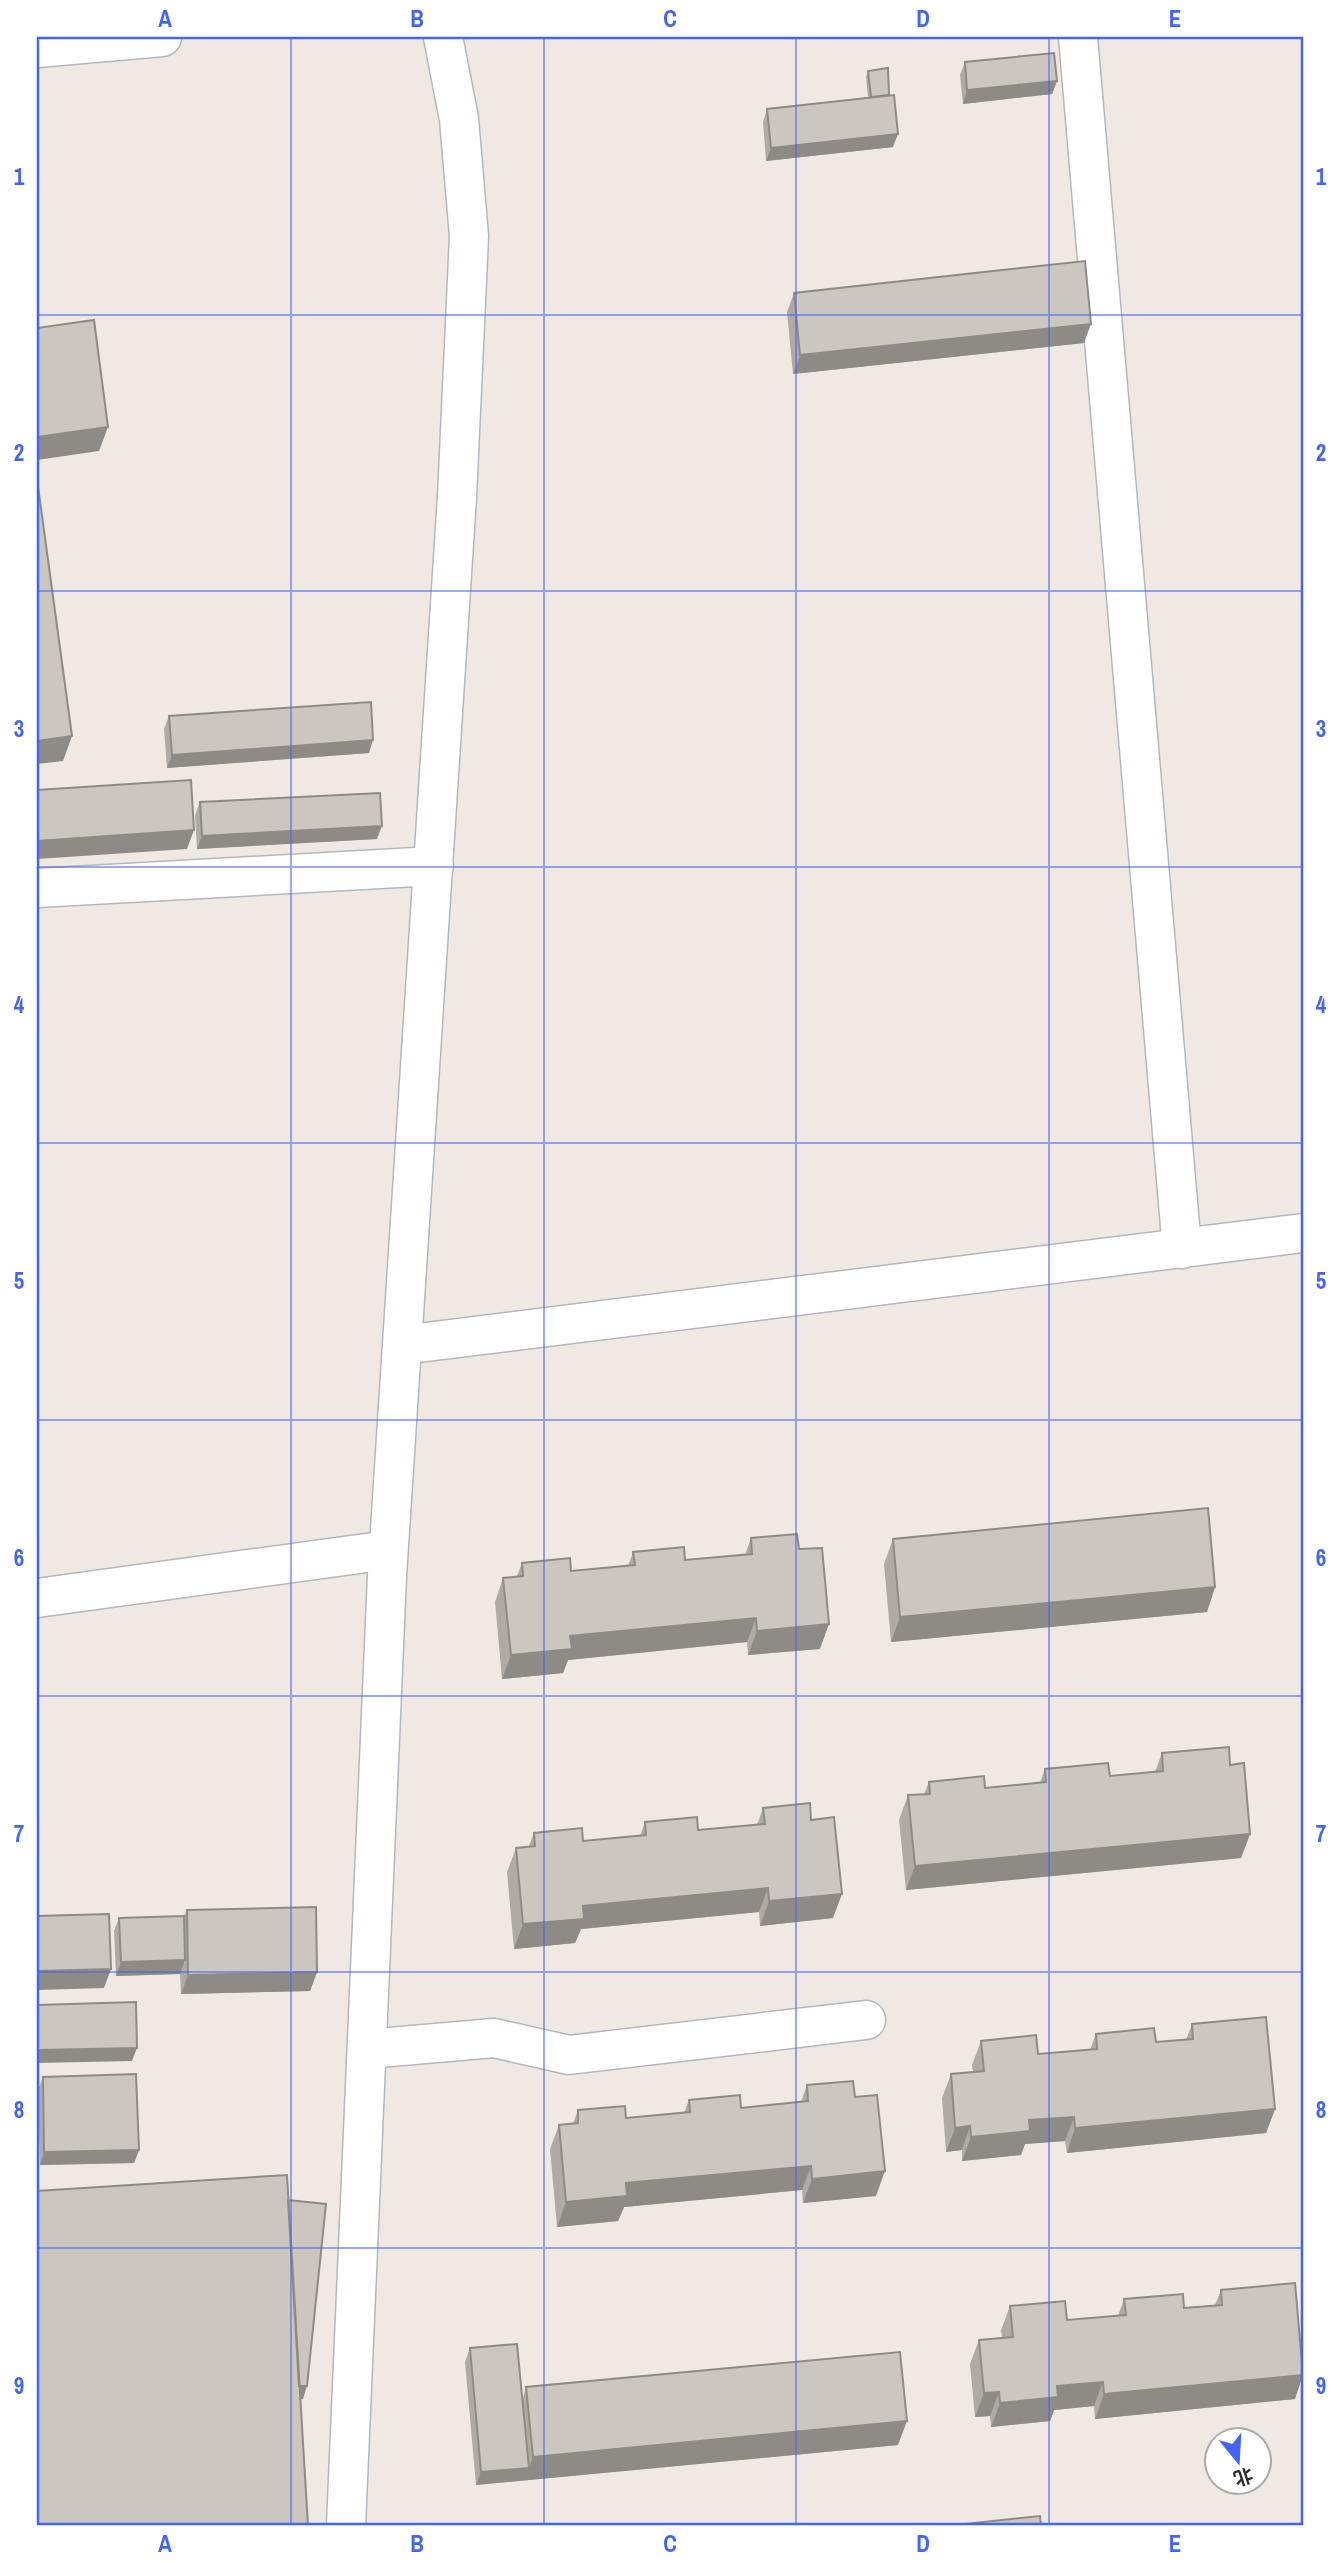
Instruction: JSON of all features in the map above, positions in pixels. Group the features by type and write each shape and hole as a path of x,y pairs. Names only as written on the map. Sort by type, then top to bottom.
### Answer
{"street":[{"path":"37,48 162,37"},
{"path":"346,2526 388,1550 457,497 469,236 459,119 443,37"},
{"path":"1078,37 1182,1249"},
{"path":"37,888 433,866"},
{"path":"402,1345 1303,1234"},
{"path":"37,1598 388,1550"},
{"path":"367,2049 494,2038 569,2055 866,2020"}],"building":[{"path":"1054,53 1057,81 967,90 965,62"},
{"path":"888,68 889,95 871,97 868,71"},
{"path":"894,95 898,134 771,148 767,109"},
{"path":"1085,261 1091,324 800,355 794,293"},
{"path":"94,320 108,427 37,437 37,328"},
{"path":"37,479 72,736 37,741"},
{"path":"371,702 373,740 172,755 169,716"},
{"path":"191,780 194,830 37,841 37,790"},
{"path":"380,793 382,826 202,836 200,802"},
{"path":"1208,1508 1215,1587 900,1617 893,1539"},
{"path":"797,1534 799,1549 822,1548 829,1624 757,1631 756,1618 570,1636 572,1649 511,1655 503,1578 523,1576 522,1563 570,1558 571,1571 635,1565 633,1552 684,1547 685,1560 752,1554 751,1538"},
{"path":"1229,1747 1230,1765 1244,1763 1250,1834 915,1866 908,1795 930,1794 929,1782 984,1776 985,1788 1046,1782 1045,1769 1108,1763 1110,1776 1163,1771 1162,1753"},
{"path":"810,1803 811,1820 834,1817 842,1894 769,1901 768,1888 583,1906 584,1919 523,1924 516,1848 535,1846 534,1833 582,1828 583,1841 646,1835 645,1822 697,1817 698,1830 765,1824 763,1808"},
{"path":"316,1907 317,1972 188,1975 187,1910"},
{"path":"109,1914 111,1969 37,1971 37,1916"},
{"path":"184,1916 185,1960 121,1962 119,1918"},
{"path":"136,2002 137,2048 37,2050 37,2005"},
{"path":"1266,2017 1275,2109 1075,2128 1074,2117 1029,2120 1030,2131 971,2137 970,2126 955,2128 951,2074 984,2071 981,2041 1036,2035 1038,2054 1097,2049 1096,2034 1154,2028 1156,2042 1193,2039 1192,2024"},
{"path":"136,2074 139,2150 44,2152 43,2077"},
{"path":"853,2081 855,2097 877,2095 885,2171 812,2179 811,2166 626,2183 627,2196 566,2202 559,2125 578,2123 578,2110 625,2106 626,2118 690,2112 689,2100 740,2095 741,2108 808,2101 807,2085"},
{"path":"287,2175 308,2526 37,2526 37,2191"},
{"path":"288,2200 326,2204 307,2386 299,2386"},
{"path":"1295,2283 1303,2375 1104,2394 1103,2382 1057,2386 1058,2397 1000,2403 999,2392 984,2393 979,2340 1013,2337 1010,2306 1065,2301 1067,2320 1126,2315 1124,2299 1183,2294 1184,2308 1222,2305 1221,2290"},
{"path":"517,2344 529,2468 481,2472 470,2348"},
{"path":"900,2352 907,2421 533,2457 526,2387"},
{"path":"1040,2516 1041,2526 947,2526"}]}
